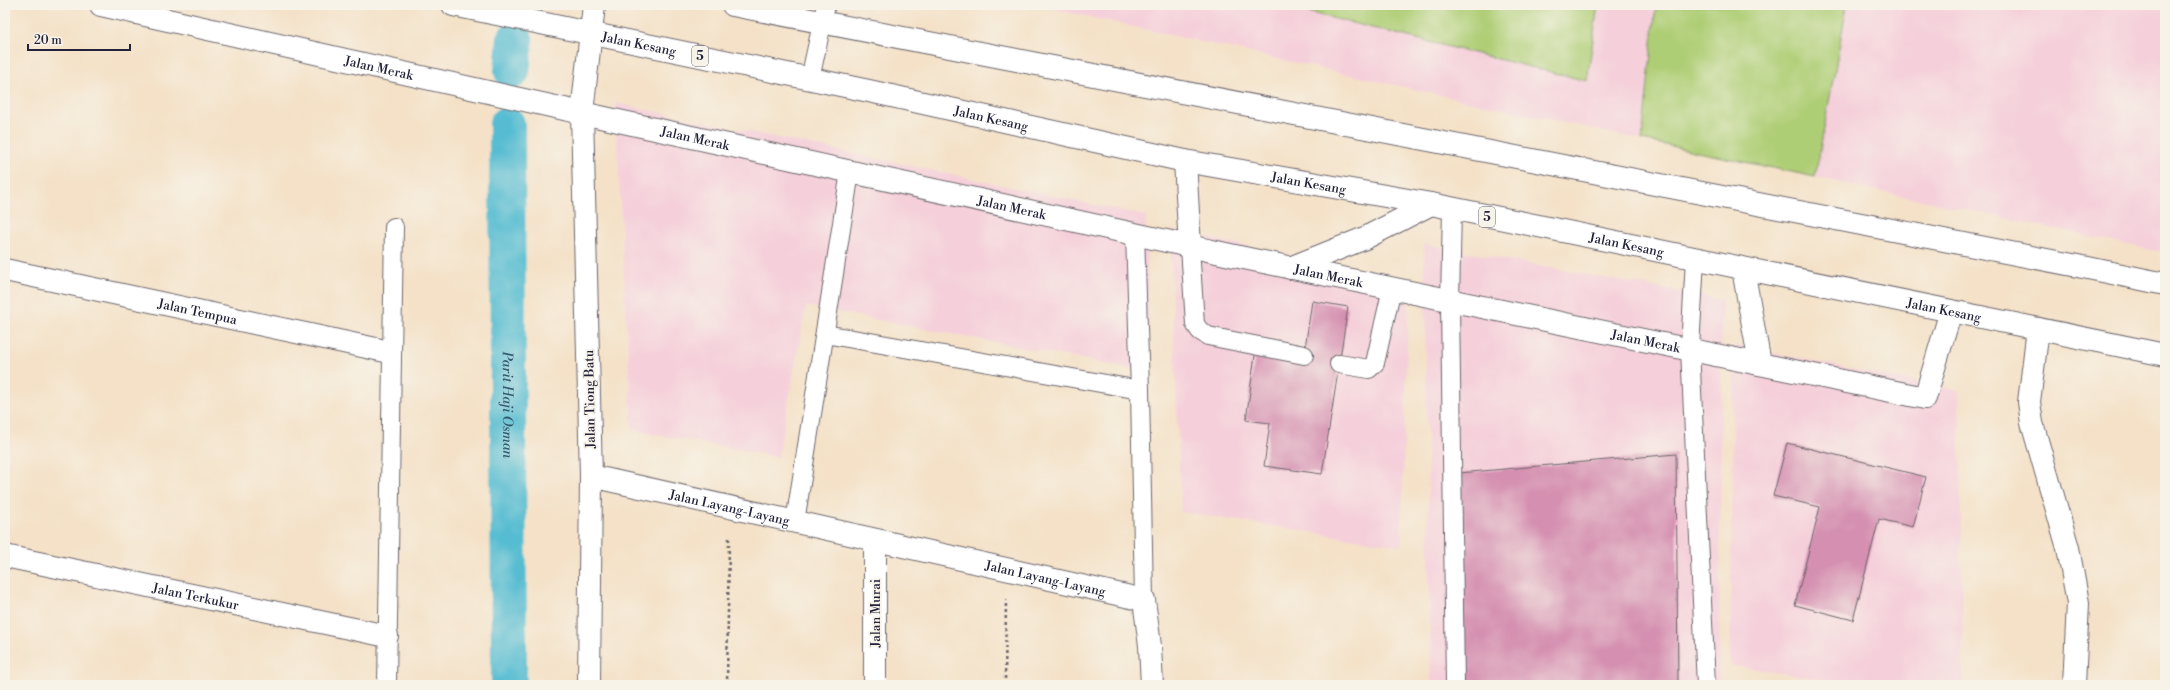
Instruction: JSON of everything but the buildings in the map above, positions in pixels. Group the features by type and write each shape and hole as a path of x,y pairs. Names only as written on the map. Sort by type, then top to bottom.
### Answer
{"street":[{"name":"Jalan Merak","path":"101,5 1190,247 1392,288 1450,302 1690,349 1925,398 1951,311"},
{"name":"Jalan Tiong Batu","path":"589,685 591,476 582,113 594,5"},
{"path":"733,5 824,14 2165,284"},
{"name":"Jalan Kesang","path":"461,6 810,79 1184,160 1431,204 1743,269 2165,354"},
{"path":"1184,160 1190,247"},
{"path":"1290,268 1365,238 1431,204"},
{"path":"1743,269 1760,364"},
{"name":"Jalan Tempua","path":"5,270 390,352"},
{"path":"2038,329 2028,402 2032,423 2068,548 2078,603 2074,685"},
{"name":"Jalan Layang-Layang","path":"591,476 1144,600"},
{"name":"Jalan Murai","path":"875,540 875,685"},
{"name":"Jalan Terkukur","path":"5,556 387,636"},
{"path":"1144,600 1150,646 1152,685"}],"lane":[{"path":"810,79 824,14"},
{"path":"795,522 850,172"},
{"path":"1452,209 1450,302 1455,685"},
{"path":"387,685 390,352 394,227"},
{"path":"1134,234 1140,390 1144,600"},
{"path":"1190,247 1196,324 1200,332 1208,336 1304,355"},
{"path":"1695,259 1690,349 1706,685"},
{"path":"1338,364 1369,369 1373,367 1392,288"},
{"path":"825,334 1140,390"}],"path":[{"path":"727,685 729,507"},
{"path":"1005,685 1007,570"}],"shaded area":[{"path":"1036,5 1656,5 1642,140"},
{"path":"1847,5 2165,5 2165,253 1815,177"},
{"path":"615,103 1146,216 1150,372 806,306 778,457 632,430"},
{"path":"1170,230 1409,280 1401,546 1181,512"},
{"path":"1424,244 1722,300 1719,685 1431,685"},
{"path":"1734,345 1959,391 1963,685 1857,685 1730,665"}],"green space":[{"path":"1279,5 1598,5 1587,81"},
{"path":"1656,5 1847,5 1815,177 1642,140"}],"waterway":[{"name":"Parit Haji Osman","path":"512,71 515,39"},
{"name":"Parit Haji Osman","path":"507,124 509,685"}]}
